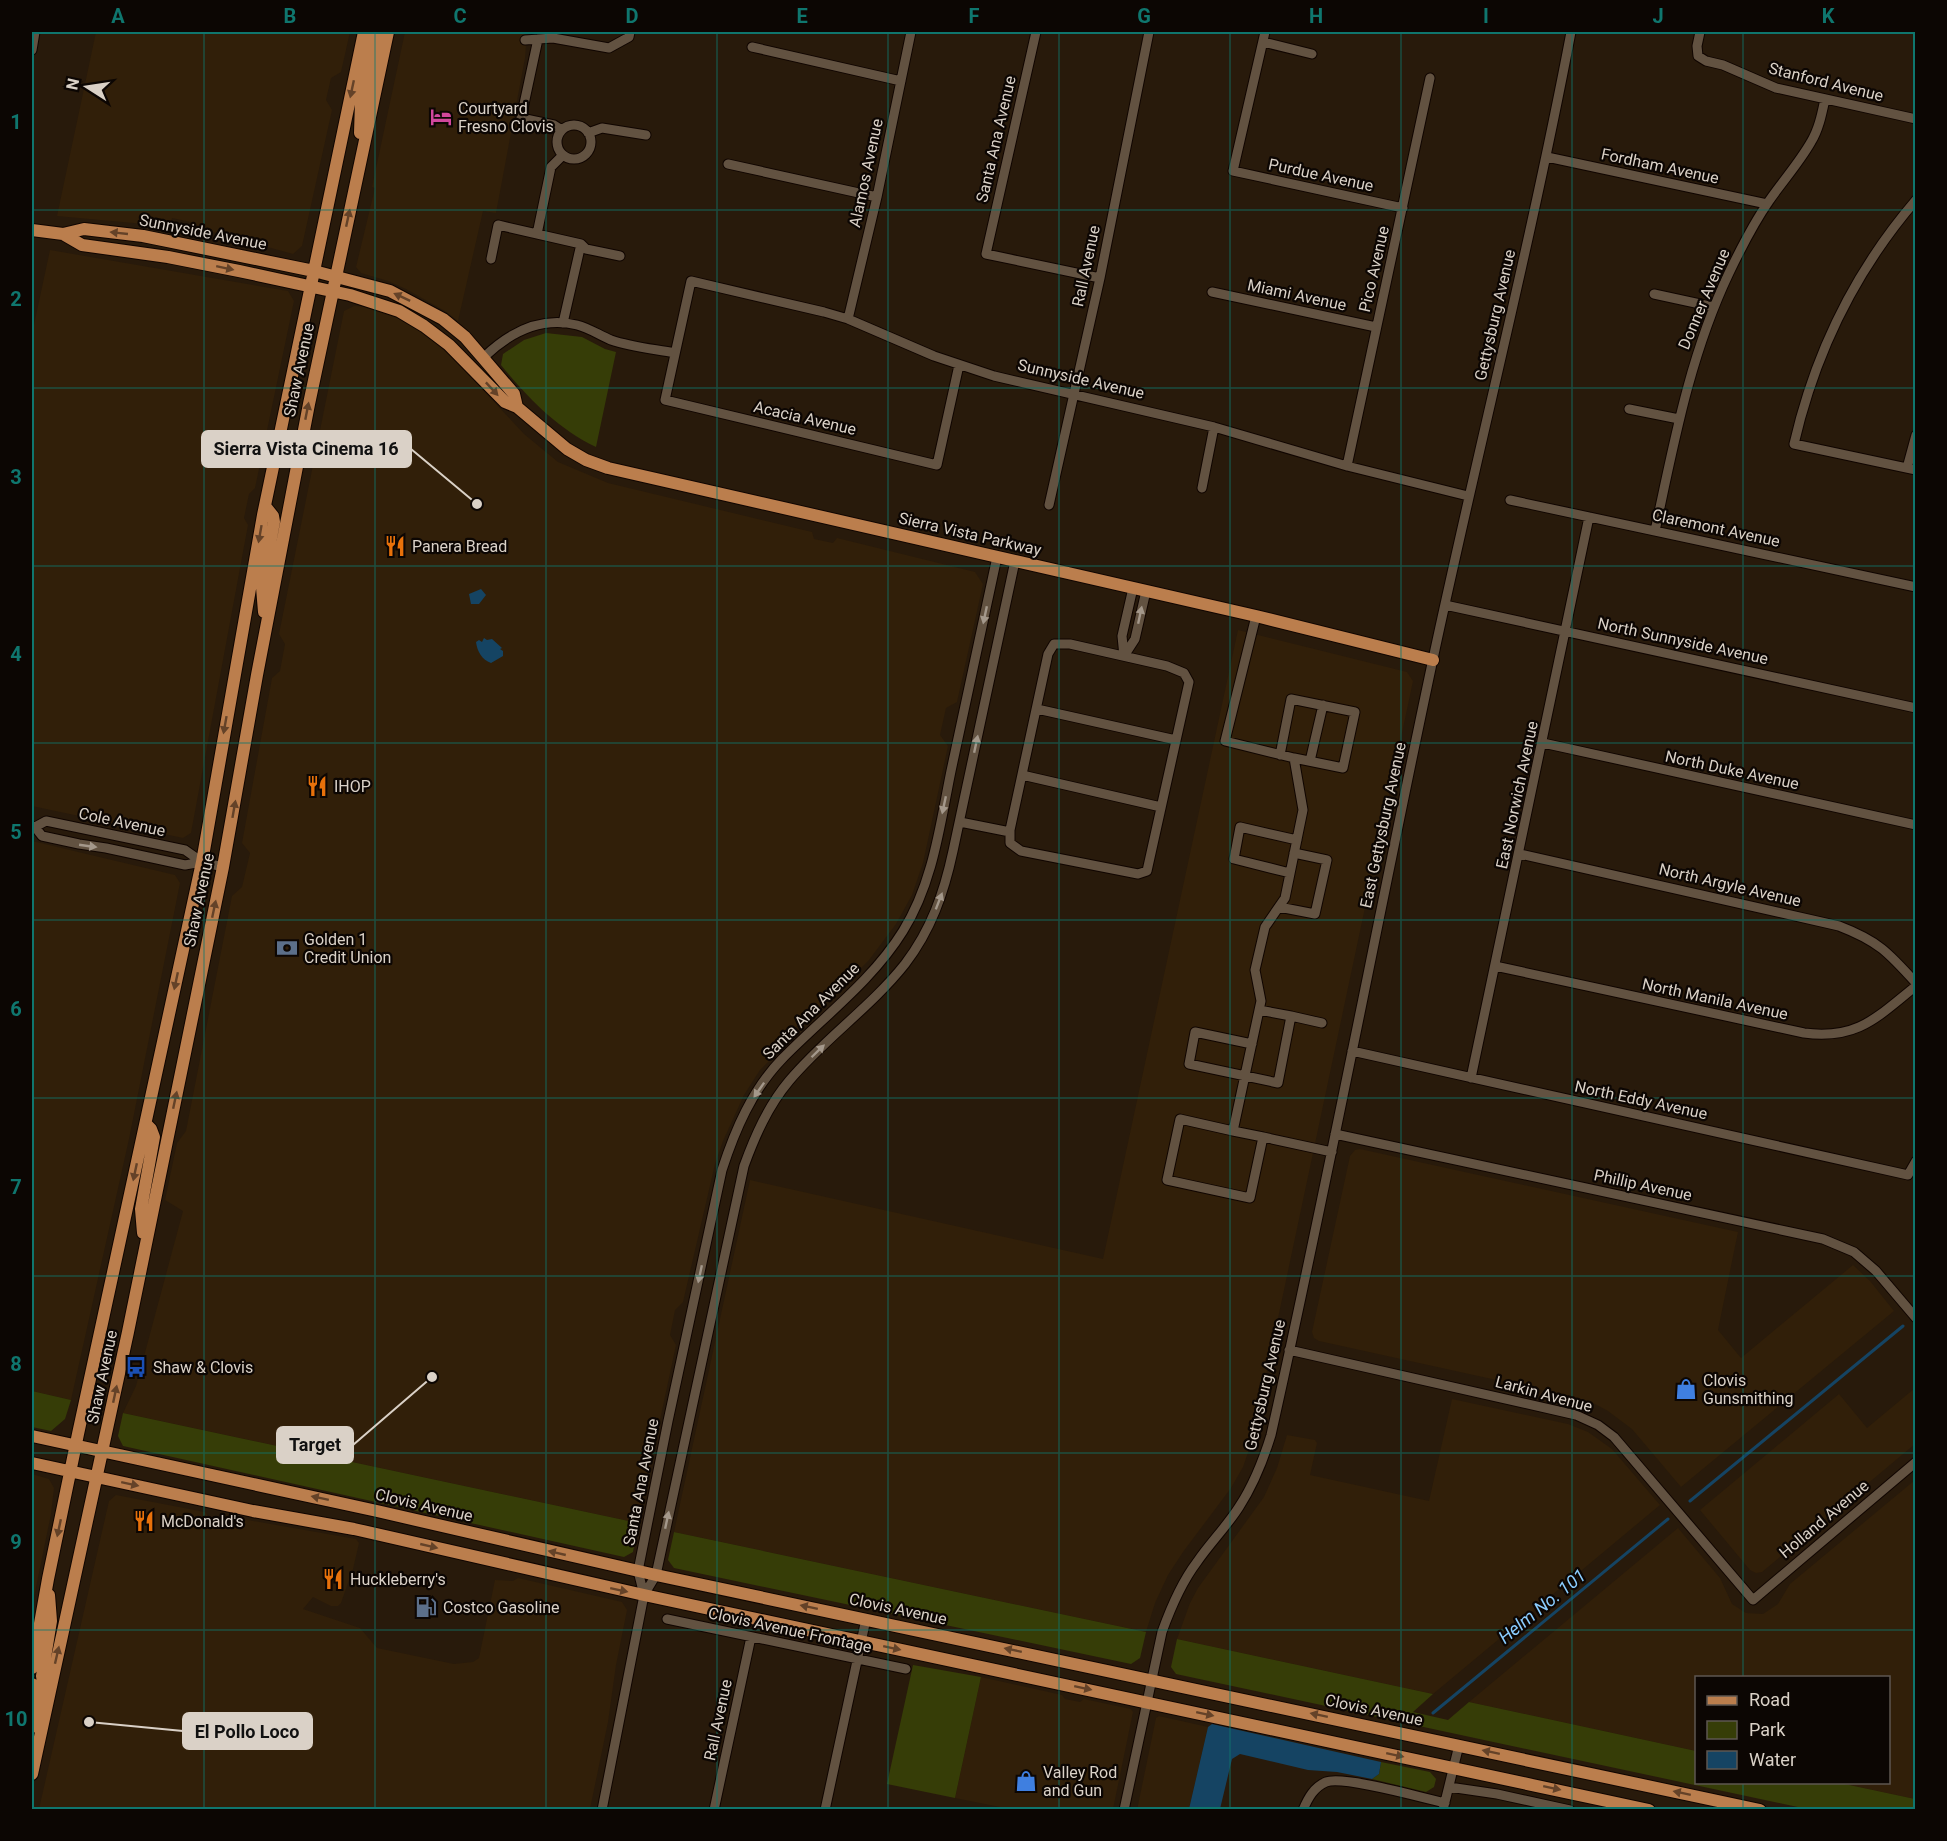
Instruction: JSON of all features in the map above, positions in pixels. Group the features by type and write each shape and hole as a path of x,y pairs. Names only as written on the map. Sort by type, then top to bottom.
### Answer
{"main road":[{"name":"Shaw Avenue","path":"32,1668 76,1445 201,862 265,506 364,32"},
{"path":"358,171 361,102 376,32"},
{"name":"Shaw Avenue","path":"32,1774 103,1452 223,867 265,631 309,404 388,32"},
{"name":"Sunnyside Avenue","path":"32,230 63,234 84,229 144,236 336,276"},
{"name":"Sunnyside Avenue","path":"63,234 82,245 185,260 333,291"},
{"name":"Sierra Vista Parkway","path":"336,276 390,291 443,319 484,357 514,394 517,407"},
{"name":"Sierra Vista Parkway","path":"333,291 369,300 399,311 437,335 505,402 517,407 567,449 585,460 608,468 1256,616 1433,660"},
{"path":"399,311 433,322 472,356 484,357"},
{"path":"265,506 273,516 274,522 262,587 265,631"},
{"path":"144,1249 141,1209 154,1137 146,1124"},
{"name":"Clovis Avenue","path":"32,1436 343,1503 656,1575 1760,1809"},
{"path":"32,1463 254,1511 354,1529 644,1595 1649,1809"},
{"path":"48,1579 51,1621 42,1676 43,1682 50,1687"},
{"path":"32,1684 39,1692 32,1727"}],"street":[{"path":"32,50 35,32"},
{"path":"525,40 553,38 609,48 629,36 630,32"},
{"name":"Alamos Avenue","path":"848,319 877,198 911,32"},
{"name":"Santa Ana Avenue","path":"1036,32 986,254 1100,278"},
{"name":"Rall Avenue","path":"1049,505 1100,278 1149,32"},
{"path":"1265,32 1263,42 1312,54"},
{"name":"Gettysburg Avenue","path":"1445,605 1547,157 1571,32"},
{"name":"Stanford Avenue","path":"1700,32 1697,46 1698,56 1706,61 1723,65 1776,88 1916,119"},
{"path":"538,39 521,118 554,125 562,130"},
{"name":"Purdue Avenue","path":"1263,42 1233,171 1403,208"},
{"path":"752,47 901,81"},
{"name":"Pico Avenue","path":"1347,466 1430,78"},
{"name":"Donner Avenue","path":"1655,531 1693,363 1714,307 1745,241 1767,204 1811,142 1825,99"},
{"path":"573,125 579,126 588,133 591,144 586,155 572,159 563,155 557,141 562,130 573,125"},
{"path":"588,133 602,128 646,135"},
{"path":"537,234 551,166 563,155"},
{"name":"Fordham Avenue","path":"1547,157 1767,204"},
{"path":"728,164 877,198"},
{"path":"1916,200 1880,244 1836,319 1803,405 1794,444 1911,469 1916,435"},
{"path":"491,259 498,225 581,244 586,249 620,256"},
{"path":"563,323 581,244"},
{"name":"Sunnyside Avenue","path":"675,353 691,281 848,319 959,365 994,376 1214,427 1347,466 1468,496"},
{"name":"Miami Avenue","path":"1212,292 1376,327"},
{"path":"1654,294 1714,307"},
{"path":"484,357 499,342 515,332 546,323 563,323 581,327 628,345 675,353"},
{"name":"Acacia Avenue","path":"675,353 665,400 937,465 959,365"},
{"path":"1629,409 1679,419"},
{"path":"1202,488 1214,427"},
{"name":"Claremont Avenue","path":"1509,500 1916,587"},
{"name":"East Norwich Avenue","path":"1472,1078 1589,517"},
{"name":"Santa Ana Avenue","path":"644,1595 639,1571 668,1421 722,1170 729,1149 744,1113 781,1060 869,975 894,945 913,914 933,858 997,557"},
{"name":"Santa Ana Avenue","path":"602,1809 644,1595 656,1575 737,1190 753,1140 788,1082 883,989 917,946 930,924 946,885 1015,561"},
{"path":"1124,656 1122,636 1140,590"},
{"name":"North Sunnyside Avenue","path":"1445,605 1916,708"},
{"name":"East Gettysburg Avenue","path":"1352,1051 1445,605"},
{"path":"1256,616 1226,741 1280,755 1343,768 1355,712 1291,699 1280,755"},
{"path":"1054,644 1070,644 1124,656 1167,666 1184,673 1189,682 1147,871 1137,874 1021,851 1011,843 1011,832 1048,654 1054,644"},
{"path":"1310,761 1323,705"},
{"path":"1036,709 1176,740"},
{"name":"North Duke Avenue","path":"1543,743 1916,825"},
{"path":"1233,1131 1261,1001 1255,970 1265,927 1285,898 1303,810 1294,758"},
{"path":"1022,775 1161,807"},
{"name":"Cole Avenue","path":"201,862 185,850 46,821 33,826 42,836 79,844 185,865 201,862 223,867"},
{"path":"960,822 1011,832"},
{"path":"1290,873 1234,859 1240,828 1297,840"},
{"path":"1279,907 1316,914 1327,860 1294,853"},
{"name":"North Argyle Avenue","path":"1520,854 1839,926 1865,936 1882,947 1916,984"},
{"name":"North Manila Avenue","path":"1495,966 1804,1034 1821,1035 1856,1029 1873,1021 1916,984"},
{"path":"1259,1010 1322,1023"},
{"path":"1252,1044 1195,1032 1188,1064 1278,1083 1291,1017"},
{"name":"Gettysburg Avenue","path":"1148,1701 1162,1632 1176,1596 1197,1561 1238,1510 1256,1476 1271,1435 1352,1051"},
{"name":"North Eddy Avenue","path":"1352,1051 1908,1175 1916,1161"},
{"path":"1263,1137 1250,1198 1167,1180 1180,1119 1233,1131 1263,1137 1332,1152"},
{"name":"Phillip Avenue","path":"1335,1134 1823,1239 1854,1252 1873,1269 1916,1318"},
{"name":"Larkin Avenue","path":"1289,1350 1576,1415 1598,1425 1621,1444 1753,1600"},
{"name":"Holland Avenue","path":"1753,1600 1916,1462"},
{"name":"Clovis Avenue Frontage","path":"668,1619 906,1669"},
{"path":"825,1809 866,1619"},
{"name":"Rall Avenue","path":"714,1809 751,1637"},
{"path":"1124,1809 1148,1701"},
{"path":"1303,1809 1313,1791 1329,1780 1353,1783 1444,1806 1459,1745"},
{"path":"1449,1787 1570,1809"}],"shaded area":[{"path":"96,32 350,32 341,72 331,78 326,100 332,110 302,246 293,254 198,228 195,223 172,218 166,226 57,216"},
{"path":"405,32 527,32 525,58 496,213 483,211 458,321 406,289 361,273 356,267 375,188 372,187"},
{"path":"50,250 288,291 294,301 255,488 249,494 244,518 248,525 191,833 183,838 32,806 32,334"},
{"path":"354,306 370,307 394,316 427,335 453,358 524,434 558,462 608,483 812,532 814,539 833,543 837,538 975,572 983,584 957,702 946,708 940,735 948,746 923,863 912,895 896,924 869,960 808,1021 801,1023 771,1047 771,1059 760,1070 744,1095 723,1141 715,1164 683,1302 675,1310 670,1335 676,1345 638,1523 123,1413 136,1386 183,1211 165,1200 177,1143 186,1131 232,896 242,887 250,853 242,843 272,678 280,671 285,644 279,634 344,311"},
{"path":"1238,630 1407,672 1413,681 1252,1441 1243,1467 1231,1488 1168,1575 1155,1603 1146,1632 674,1532 750,1180 1103,1259"},
{"path":"32,841 175,875 180,883 129,1139 71,1400 32,1391"},
{"path":"1360,1149 1738,1232 1718,1330 1741,1358 1853,1265 1870,1281 1894,1311 1681,1487 1632,1429 1593,1403 1314,1338 1312,1332 1350,1156 1355,1150"},
{"path":"1915,1388 1915,1444 1762,1572 1756,1573 1750,1570 1700,1510 1839,1394 1867,1428"},
{"path":"1452,1399 1568,1424 1588,1432 1612,1449 1660,1505 1433,1694 1177,1639 1198,1588 1264,1497 1277,1468 1287,1435 1315,1440 1317,1443 1310,1475 1429,1501"},
{"path":"32,1474 49,1479 54,1488 32,1607"},
{"path":"1915,1480 1915,1799 1845,1784 1890,1784 1890,1676 1695,1676 1695,1751 1469,1702 1678,1528 1720,1578 1732,1604 1746,1613 1763,1614 1778,1604 1790,1584"},
{"path":"116,1495 205,1512 209,1517 226,1520 231,1517 356,1539 359,1543 353,1569 341,1603 338,1606 331,1606 313,1597 303,1609 360,1628 377,1648 454,1664 473,1662 479,1658 495,1580 513,1581 518,1578 622,1602 627,1610 590,1809 39,1809 109,1501"},
{"path":"981,1677 1062,1695 1065,1699 1080,1702 1084,1699 1131,1709 1133,1712 1113,1809 1010,1809 955,1798"},
{"path":"1159,1716 1208,1727 1189,1809 1137,1810 1156,1718"}],"green space":[{"path":"546,333 582,337 616,352 596,447 568,431 544,411 501,365 503,354 524,340"},
{"path":"32,1391 71,1400 65,1419 51,1431 32,1427"},
{"path":"123,1413 638,1523 633,1552 624,1557 123,1446 118,1436"},
{"path":"674,1532 1146,1632 1140,1658 1131,1664 674,1568 668,1560"},
{"path":"1177,1639 1433,1694 1413,1712 1448,1720 1469,1702 1695,1751 1695,1784 1845,1784 1915,1799 1915,1809 1807,1809 1176,1674 1171,1667"},
{"path":"913,1665 981,1677 955,1798 887,1784"},
{"path":"1381,1762 1430,1772 1436,1779 1434,1787 1426,1792 1372,1779 1379,1774"}],"water":[{"path":"481,589 486,595 479,604 471,604 469,594"},
{"path":"484,638 492,639 502,648 500,649 503,651 503,656 491,663 488,662 479,652 476,642 479,640 482,642"},
{"path":"1212,1724 1381,1762 1379,1774 1372,1779 1337,1772 1308,1770 1240,1754 1232,1759 1220,1809 1189,1809 1208,1727"}],"waterway":[{"name":"Helm No. 101","path":"1690,1501 1903,1326"},
{"name":"Helm No. 101","path":"1433,1713 1668,1519"}],"place":[{"name":"Courtyard Fresno Clovis","path":"441,117"},
{"name":"Sierra Vista Cinema 16","path":"477,504"},
{"name":"Panera Bread","path":"395,546"},
{"name":"IHOP","path":"317,786"},
{"name":"Golden 1 Credit Union","path":"287,948"},
{"name":"Shaw & Clovis","path":"136,1367"},
{"name":"Target","path":"432,1377"},
{"name":"Clovis Gunsmithing","path":"1686,1389"},
{"name":"McDonald's","path":"144,1521"},
{"name":"Huckleberry's","path":"333,1579"},
{"name":"Costco Gasoline","path":"426,1607"},
{"name":"El Pollo Loco","path":"89,1722"},
{"name":"Valley Rod and Gun","path":"1026,1781"}]}
